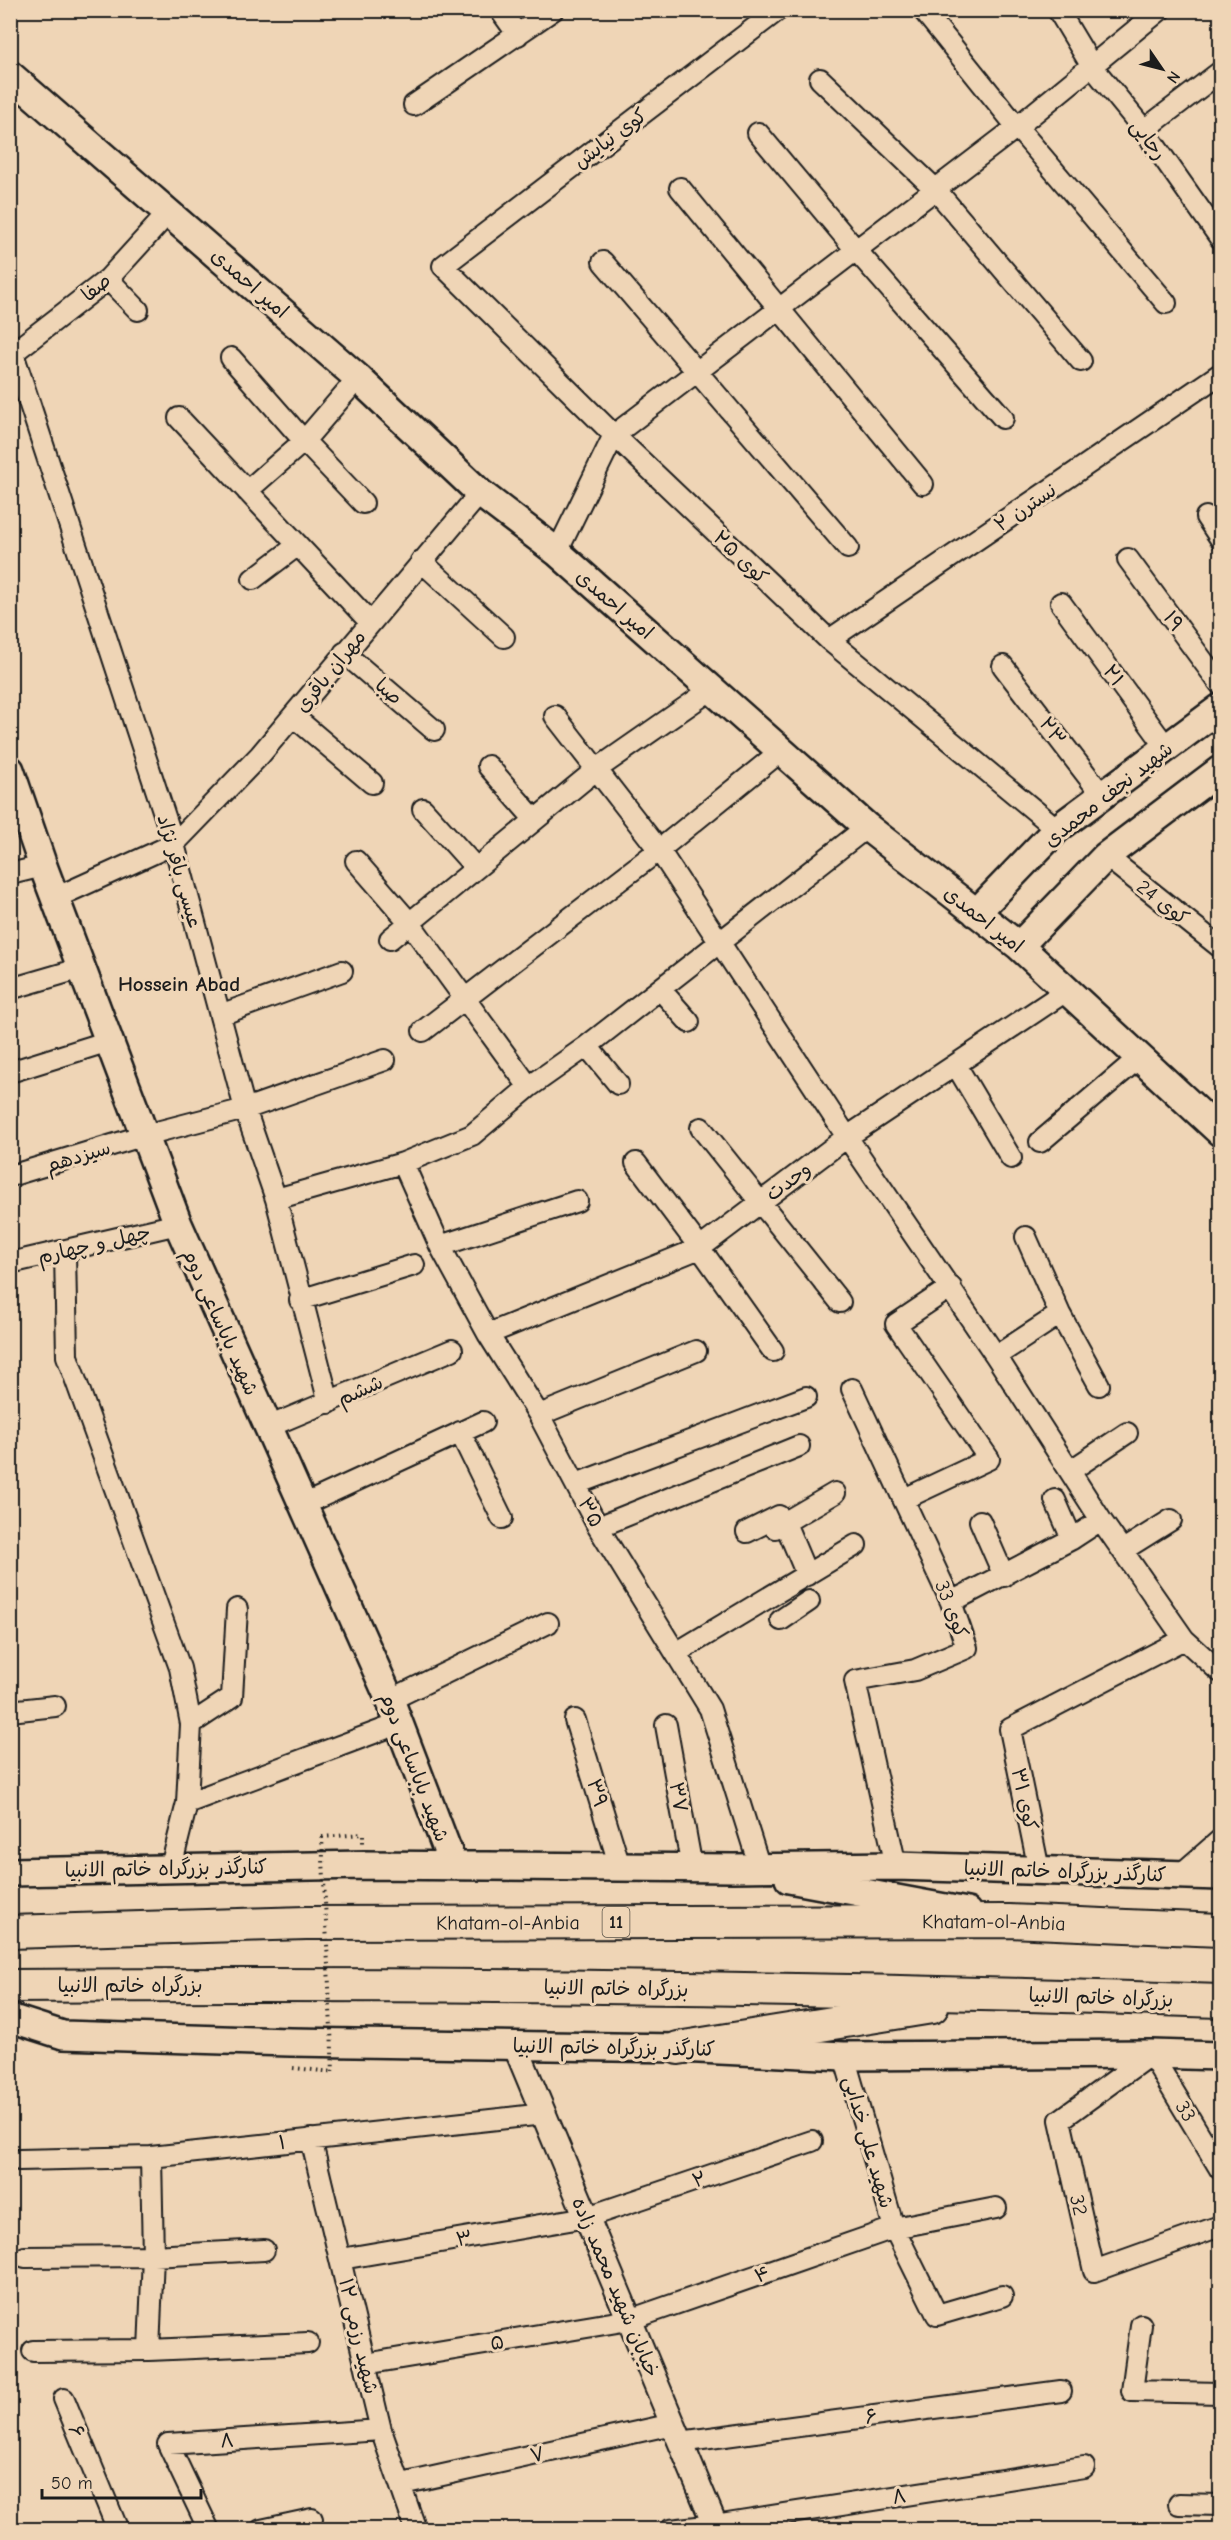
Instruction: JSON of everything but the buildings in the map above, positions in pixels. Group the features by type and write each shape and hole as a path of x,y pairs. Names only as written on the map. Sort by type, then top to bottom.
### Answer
{"highway":[{"name":"Khatam-ol-Anbia","path":"10,1932 306,1923 1009,1921 1221,1930"},
{"name":"بزرگراه خاتم الانبیا","path":"10,1986 312,1984 1018,1994 1221,2001"},
{"path":"678,2048 1018,1994"}],"main road":[{"name":"امیر احمدی","path":"10,75 358,378 480,493 556,552 867,827 1019,946 1221,1132"},
{"name":"شهید نجف محمدی","path":"976,913 1057,829 1221,708"},
{"name":"شهید باباساعی دوم","path":"10,770 43,866 178,1224 394,1712 453,1865"},
{"path":"1019,946 1106,856 1221,770"},
{"name":"کنارگذر بزرگراه خاتم الانبیا","path":"10,1872 171,1867 453,1865 692,1868 896,1866 1221,1876"},
{"path":"747,1868 1009,1921"},
{"name":"کنارگذر بزرگراه خاتم الانبیا","path":"10,2018 63,2035 290,2042 678,2048 844,2056 1151,2054 1221,2056"}],"street":[{"path":"500,10 518,35"},
{"path":"414,105 553,10"},
{"name":"کوی نیایش","path":"443,266 778,10"},
{"path":"923,10 1017,127 1166,303"},
{"name":"رجایی","path":"1058,10 1091,65 1144,130 1221,238"},
{"path":"556,552 614,435 1017,127 1160,10"},
{"path":"1144,130 1221,72"},
{"path":"820,79 935,189 1082,361"},
{"path":"758,133 856,250 1003,418"},
{"path":"680,188 923,484"},
{"name":"صفا","path":"12,348 108,279 169,212"},
{"path":"603,262 848,548"},
{"name":"کوی ۲۵","path":"443,266 614,435 829,640 1057,829"},
{"path":"108,279 138,310"},
{"name":"عیسی باقر نژاد","path":"12,348 174,844 245,1109 276,1199 300,1300 329,1403"},
{"path":"231,358 304,441 363,503"},
{"name":"نسترن ۲","path":"829,640 1221,374"},
{"path":"247,491 304,441 358,378"},
{"path":"180,418 370,622"},
{"name":"مهران باقری","path":"174,844 260,755 480,493"},
{"path":"1206,517 1221,538"},
{"path":"253,579 298,545"},
{"name":"۱۹","path":"1128,559 1221,684"},
{"path":"421,561 504,637"},
{"name":"۲۱","path":"1061,603 1167,748"},
{"name":"صبا","path":"344,653 434,730"},
{"name":"۲۳","path":"1003,666 1102,795"},
{"path":"390,939 597,769 711,689"},
{"path":"293,716 372,783"},
{"path":"555,716 659,850 848,1137 951,1287 1101,1520 1184,1639 1221,1672"},
{"path":"423,1031 659,850 781,751"},
{"path":"488,766 535,820"},
{"path":"423,809 475,867"},
{"path":"276,1199 403,1163 472,1136 529,1087 587,1046 867,827"},
{"path":"55,898 174,844"},
{"name":"کوی 24","path":"1106,856 1221,947"},
{"path":"356,861 409,922 529,1087"},
{"path":"10,874 43,866"},
{"path":"10,989 82,968"},
{"path":"220,1015 342,970"},
{"path":"660,989 689,1023"},
{"name":"وحدت","path":"488,1334 700,1248 848,1137 1069,990"},
{"path":"10,1072 110,1041"},
{"path":"587,1046 618,1084"},
{"path":"1040,1142 1141,1056"},
{"name":"سیزدهم","path":"10,1176 144,1135 245,1109 385,1060"},
{"path":"956,1065 1011,1158"},
{"path":"702,1128 759,1203 840,1302"},
{"name":"۳۵","path":"403,1163 440,1246 488,1334 539,1415 598,1527 710,1709 747,1868"},
{"path":"636,1163 773,1351"},
{"path":"440,1246 577,1201"},
{"name":"چهل و چهارم","path":"10,1263 178,1224"},
{"path":"1026,1237 1060,1314 1099,1385"},
{"path":"65,1252 67,1356 180,1668 191,1724 188,1803 171,1867"},
{"path":"300,1300 414,1265"},
{"path":"904,1499 989,1459 896,1324 951,1287"},
{"path":"996,1356 1060,1314"},
{"name":"ششم","path":"268,1427 452,1350"},
{"path":"539,1415 696,1351"},
{"name":"کوی 33","path":"852,1389 951,1602 967,1648 915,1670 855,1680 896,1866"},
{"path":"576,1484 806,1397"},
{"path":"303,1505 483,1422"},
{"path":"460,1432 502,1518"},
{"path":"1070,1471 1127,1433"},
{"path":"598,1527 799,1446"},
{"path":"779,1526 835,1493"},
{"path":"1055,1500 1072,1539"},
{"path":"747,1532 779,1516 779,1526 812,1605 780,1620"},
{"path":"951,1602 1072,1539 1101,1520"},
{"path":"1123,1550 1171,1520"},
{"path":"980,1521 1004,1576"},
{"path":"676,1653 856,1545"},
{"path":"191,1724 232,1697 237,1609"},
{"path":"188,1803 394,1712 548,1623"},
{"name":"کوی ۳۱","path":"1039,1870 1010,1729 1184,1639"},
{"path":"10,1711 55,1706"},
{"name":"۳۹","path":"575,1720 620,1867"},
{"name":"۳۷","path":"666,1725 692,1868"},
{"path":"1181,1874 1221,1839"},
{"name":"خیابان شهید محمد زاده","path":"515,2045 716,2527"},
{"name":"33","path":"1151,2054 1221,2169"},
{"name":"32","path":"1151,2054 1060,2120 1094,2271 1221,2226"},
{"name":"شهید علی خدایی","path":"844,2056 894,2228 937,2315 1002,2296"},
{"name":"۱","path":"19,2160 151,2157 544,2114"},
{"name":"شهید رزمی ۱۲","path":"311,2139 381,2430 416,2529"},
{"name":"۲","path":"587,2217 812,2141"},
{"path":"149,2350 153,2256 151,2157"},
{"name":"۴","path":"630,2320 894,2228 996,2208"},
{"name":"۳","path":"341,2259 587,2217"},
{"path":"25,2257 153,2256 264,2250"},
{"name":"۵","path":"365,2364 630,2320"},
{"path":"1141,2325 1131,2391 1221,2393"},
{"path":"33,2351 149,2350 308,2343"},
{"name":"۶","path":"676,2433 1061,2391"},
{"name":"۶","path":"64,2399 118,2529"},
{"name":"۸","path":"209,2529 168,2444 381,2430"},
{"name":"۷","path":"402,2484 676,2433"},
{"name":"۸","path":"670,2529 716,2527 1084,2467"},
{"path":"1179,2504 1221,2505"},
{"path":"261,2529 312,2520"}],"path":[{"path":"282,2067 333,2072 322,1837 363,1834"}],"district":[{"name":"Hossein Abad","path":"179,984"}]}
